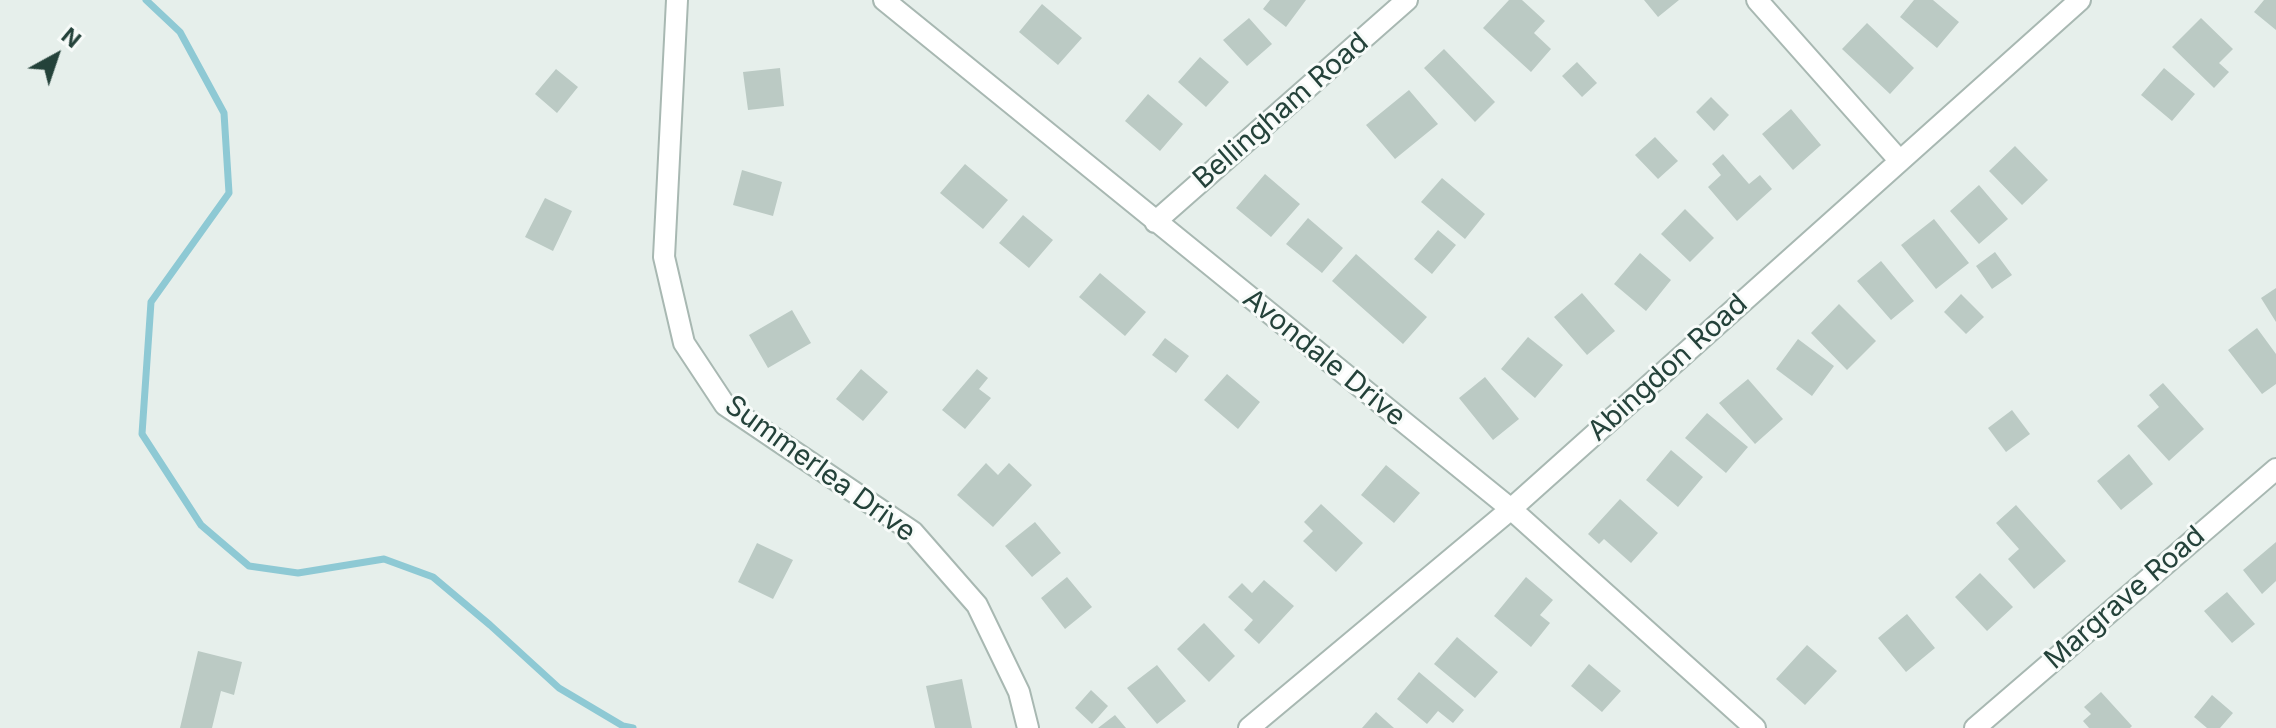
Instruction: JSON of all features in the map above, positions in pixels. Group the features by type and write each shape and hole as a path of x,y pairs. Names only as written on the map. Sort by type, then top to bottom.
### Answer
{"street":[{"name":"Summerlea Drive","path":"677,0 664,257 684,343 725,405 913,532 977,605 1019,692 1028,728"},
{"name":"Avondale Drive","path":"884,0 1511,509 1755,728"},
{"name":"Bellingham Road","path":"1155,222 1407,0"},
{"path":"1757,0 1899,160"},
{"name":"Abingdon Road","path":"1249,728 1511,509 2080,0"},
{"name":"Margrave Road","path":"1975,728 2276,469"}],"building":[{"path":"1270,0 1306,0 1286,27 1263,9"},
{"path":"1509,0 1522,0 1545,21 1534,33 1551,49 1531,72 1483,28"},
{"path":"1644,0 1679,0 1658,17"},
{"path":"1914,0 1933,0 1959,22 1937,48 1900,17"},
{"path":"2264,0 2276,0 2276,30 2254,12"},
{"path":"1042,4 1082,38 1058,65 1019,32"},
{"path":"1249,18 1272,44 1247,66 1223,40"},
{"path":"2201,18 2233,49 2219,63 2229,72 2214,88 2172,47"},
{"path":"1867,23 1914,68 1890,94 1842,49"},
{"path":"1444,49 1495,102 1475,122 1424,68"},
{"path":"1200,57 1229,82 1206,107 1178,82"},
{"path":"1577,62 1597,83 1582,97 1562,76"},
{"path":"780,68 784,106 748,110 743,72"},
{"path":"2164,68 2195,94 2172,121 2141,95"},
{"path":"556,69 578,87 557,113 535,94"},
{"path":"1409,90 1438,124 1395,159 1366,125"},
{"path":"1148,94 1183,124 1160,151 1125,121"},
{"path":"1711,97 1729,115 1714,131 1696,112"},
{"path":"1791,109 1821,145 1793,170 1762,134"},
{"path":"1655,137 1678,161 1658,179 1635,155"},
{"path":"2015,146 2048,180 2022,205 1989,171"},
{"path":"1723,154 1749,184 1760,175 1772,189 1737,221 1708,187 1721,175 1712,164"},
{"path":"965,164 1008,200 983,229 940,193"},
{"path":"742,170 782,182 773,216 733,205"},
{"path":"1265,174 1300,204 1271,237 1236,208"},
{"path":"1442,178 1485,214 1465,239 1421,202"},
{"path":"1979,185 2008,219 1979,244 1950,211"},
{"path":"545,198 572,211 553,251 525,237"},
{"path":"1685,209 1714,238 1690,262 1661,234"},
{"path":"1023,215 1053,240 1029,268 999,243"},
{"path":"1308,218 1343,248 1322,273 1286,244"},
{"path":"1934,219 1969,263 1936,289 1901,245"},
{"path":"1438,230 1456,245 1432,274 1414,259"},
{"path":"1995,252 2012,275 1992,289 1976,266"},
{"path":"1640,253 1671,280 1646,311 1614,284"},
{"path":"1356,254 1427,317 1403,344 1332,281"},
{"path":"1881,261 1914,301 1891,320 1857,281"},
{"path":"1100,273 1146,312 1125,336 1079,297"},
{"path":"2276,288 2276,322 2261,298"},
{"path":"1582,293 1615,331 1587,355 1554,317"},
{"path":"1961,294 1984,317 1966,334 1944,312"},
{"path":"1839,304 1876,341 1847,370 1811,333"},
{"path":"792,310 811,343 768,368 749,335"},
{"path":"2257,328 2276,354 2276,384 2262,394 2228,350"},
{"path":"1528,337 1563,365 1535,398 1501,369"},
{"path":"1165,338 1189,356 1176,373 1152,355"},
{"path":"1798,339 1834,366 1812,396 1776,369"},
{"path":"861,369 888,392 863,421 836,399"},
{"path":"977,369 988,378 979,389 991,398 965,429 942,410"},
{"path":"1227,374 1260,402 1238,429 1204,400"},
{"path":"1485,377 1519,419 1493,440 1459,398"},
{"path":"1748,379 1783,419 1755,444 1719,403"},
{"path":"2163,383 2204,429 2169,461 2137,426 2159,407 2149,395"},
{"path":"2012,410 2030,434 2006,452 1988,428"},
{"path":"1707,413 1748,447 1726,473 1685,438"},
{"path":"1671,450 1703,477 1678,507 1646,480"},
{"path":"2129,454 2153,484 2121,510 2097,481"},
{"path":"986,463 998,475 1009,463 1032,485 993,527 957,495"},
{"path":"1386,465 1420,493 1394,523 1361,495"},
{"path":"1620,499 1658,533 1631,563 1604,539 1599,544 1588,534"},
{"path":"1321,504 1363,543 1336,572 1303,541 1313,531 1304,522"},
{"path":"2016,505 2066,561 2034,589 2008,559 2019,549 1996,523"},
{"path":"1035,522 1061,553 1032,577 1005,546"},
{"path":"2276,542 2276,581 2262,594 2243,570"},
{"path":"757,543 793,560 773,599 738,582"},
{"path":"1980,573 2013,607 1987,631 1955,597"},
{"path":"1067,577 1092,607 1065,629 1041,598"},
{"path":"1526,577 1553,600 1540,615 1550,623 1531,647 1494,616"},
{"path":"1264,580 1294,606 1259,644 1244,630 1253,620 1228,597 1242,583 1252,593"},
{"path":"2227,592 2255,624 2232,643 2204,611"},
{"path":"1907,614 1935,648 1906,672 1878,638"},
{"path":"1204,623 1235,656 1209,682 1177,649"},
{"path":"1457,637 1498,672 1475,698 1434,664"},
{"path":"1807,645 1837,671 1805,705 1776,679"},
{"path":"198,651 242,662 234,695 221,691 212,728 180,728"},
{"path":"1589,664 1621,691 1602,712 1571,686"},
{"path":"1157,665 1186,701 1157,724 1127,688"},
{"path":"1419,672 1464,710 1453,723 1438,711 1427,724 1397,699"},
{"path":"962,679 972,728 935,728 926,686"},
{"path":"1091,690 1108,706 1092,724 1075,708"},
{"path":"2101,692 2132,726 2130,728 2089,728 2083,721 2091,714 2084,707"},
{"path":"2212,695 2233,713 2220,728 2207,728 2194,717"},
{"path":"1376,712 1394,728 1362,728"},
{"path":"1115,715 1126,728 1098,728"}],"waterway":[{"path":"146,0 180,32 224,113 229,193 151,302 142,434 201,525 249,566 298,573 384,559 433,577 559,688 623,726 633,728"}]}
